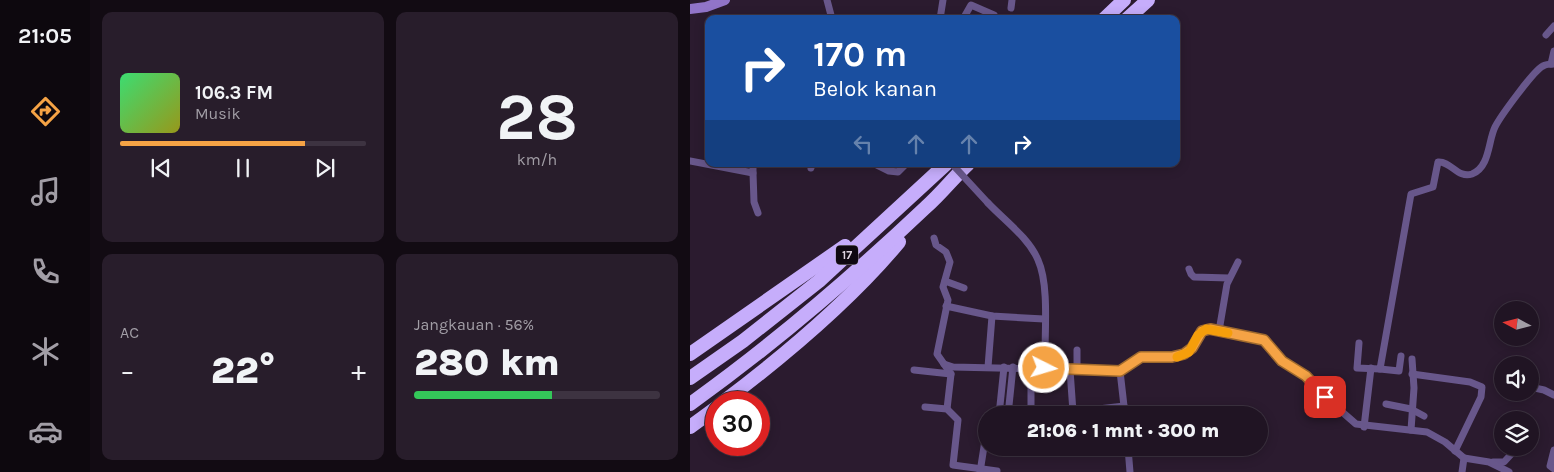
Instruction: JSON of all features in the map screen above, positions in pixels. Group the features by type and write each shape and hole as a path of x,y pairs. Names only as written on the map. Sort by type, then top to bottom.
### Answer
{"highway":[{"path":"1108,15 1124,0"},
{"path":"1131,15 1148,0"},
{"name":"17","path":"690,378 743,341 819,281 943,167"},
{"name":"17","path":"690,404 755,356 928,206 965,167"},
{"path":"737,391 803,338 886,257 928,206"},
{"path":"690,354 788,288 897,209"},
{"path":"690,427 705,416"}],"main road":[{"path":"690,8 706,7 725,0"}],"street":[{"path":"826,15 827,0"},
{"path":"827,0 831,15"},
{"path":"941,15 943,0"},
{"path":"1011,8 1012,0"},
{"path":"965,15 971,5 989,15"},
{"path":"1546,35 1554,26"},
{"path":"1380,369 1410,194 1433,188 1438,162 1447,163 1457,172 1465,175 1472,174 1478,170 1486,158 1497,122 1538,70 1543,65 1552,64 1554,51"},
{"path":"690,160 705,163"},
{"path":"722,167 753,174"},
{"path":"753,167 754,202 758,213"},
{"path":"881,167 889,171 898,172 903,167"},
{"path":"955,167 1028,244 1038,260 1044,281 1044,368"},
{"path":"934,238 936,245 949,256 950,262 942,290 947,297 937,354 951,374 947,409"},
{"path":"1219,331 1229,278 1238,262"},
{"path":"1189,269 1190,274 1194,277 1229,278"},
{"path":"945,281 964,288"},
{"path":"946,306 992,316 1044,319"},
{"path":"988,367 992,316"},
{"path":"944,364 953,366 1120,371 1141,357 1172,357 1184,354 1192,348 1202,331 1210,329 1264,340 1282,361 1306,376 1347,418 1364,426 1427,432 1445,442 1464,458 1504,462 1510,456"},
{"path":"1359,343 1356,368 1399,372 1401,356"},
{"path":"1073,406 1074,370 1078,350"},
{"path":"1411,430 1414,388 1412,359"},
{"path":"1000,406 1004,367"},
{"path":"1009,406 1014,367"},
{"path":"1031,368 1031,406"},
{"path":"1364,426 1371,368"},
{"path":"914,370 951,374"},
{"path":"1120,371 1124,406"},
{"path":"1412,374 1470,382 1482,387 1481,397 1455,451"},
{"path":"1539,389 1554,395"},
{"path":"1386,404 1411,409 1424,416"},
{"path":"925,407 947,409 958,422 952,468 997,471"},
{"path":"1550,469 1554,450"},
{"path":"980,471 982,456"},
{"path":"1129,456 1130,472"},
{"path":"1462,472 1464,458"},
{"path":"1489,462 1509,472"}],"slow traffic":[{"path":"1177,357 1189,352 1198,335 1206,329 1215,329 1228,333"}],"route":[{"path":"1044,368 1098,372 1120,371 1141,357 1150,355 1177,357 1189,352 1202,331 1215,329 1238,336 1264,340 1282,361 1306,376 1325,397"}]}
